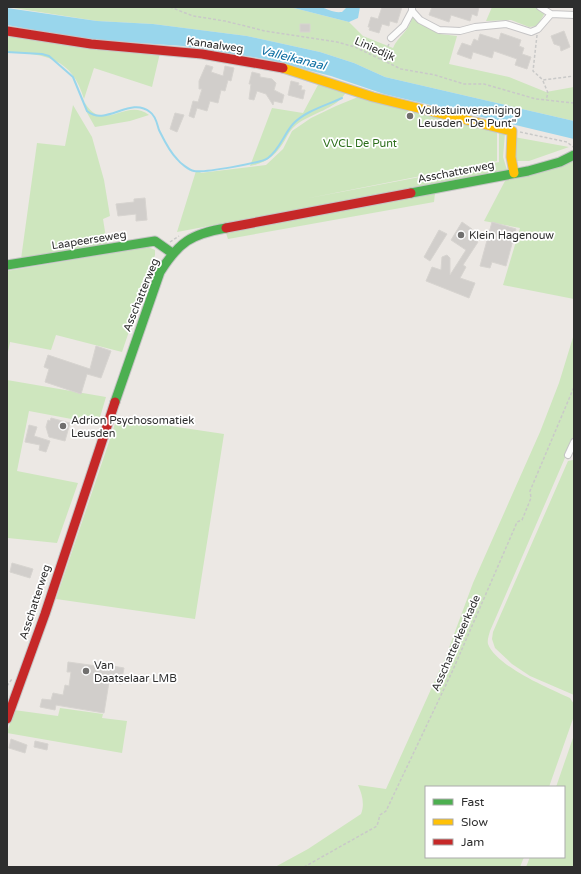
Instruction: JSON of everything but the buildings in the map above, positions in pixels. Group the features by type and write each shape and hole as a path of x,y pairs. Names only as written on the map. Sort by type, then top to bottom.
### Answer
{"street":[{"path":"540,7 551,14 574,15"},
{"path":"391,38 404,26 412,9 420,20 439,30 460,31 475,27 506,24 531,32 538,30 551,14"},
{"name":"Kanaalweg","path":"7,31 91,44 202,54 285,68 373,97 512,131"},
{"path":"512,131 511,157 514,173"},
{"name":"Asschatterweg","path":"7,719 45,614 146,310 169,250 189,239 213,230 514,173 560,162 573,151"},
{"name":"Laapeerseweg","path":"7,265 155,241 169,250"},
{"path":"568,455 574,442"}],"path":[{"path":"145,7 152,7"},
{"name":"Liniedijk","path":"170,7 193,16 225,21 266,31 337,42 355,47 401,69 435,75 464,84 484,84 509,92 546,100 574,103"},
{"path":"538,30 533,71 543,80 548,93 546,100"},
{"path":"382,60 391,38"},
{"path":"543,80 574,76"},
{"path":"512,131 568,142 573,151"},
{"name":"Asschatterweg","path":"169,250 182,235"},
{"name":"Asschatterkeerkade","path":"304,867 377,826 380,815 386,811 452,672 515,527 518,522 522,520 531,498 530,491 574,387"},
{"path":"7,686 14,676"}],"green space":[{"path":"7,7 290,7 349,22 363,36 393,48 409,26 412,17 440,34 457,36 449,64 509,77 546,92 574,87 574,121 385,77 354,63 320,52 247,36 153,24 97,21"},
{"path":"492,7 535,7 545,13 537,26 529,27 511,20 486,21"},
{"path":"7,35 103,49 160,53 152,87 94,68 84,99 79,85 72,75 65,67 56,61 34,54 7,52"},
{"path":"319,83 346,92 336,103 302,121 294,127 275,154 262,163 250,166 272,108 303,113"},
{"name":"VVCL De Punt","path":"358,97 497,131 497,161 304,199 499,162 499,132 505,133 503,157 507,170 177,232 196,171 202,171 200,173 266,165 283,149 292,131 311,118"},
{"path":"85,103 92,112 100,115 108,116 132,110 140,111 149,115 130,121 95,127 86,111"},
{"path":"73,105 92,137 104,180 110,216 103,219 107,244 21,259 37,143 65,146"},
{"path":"514,137 569,147 529,161 516,161 513,152"},
{"path":"574,161 574,299 503,285 520,228 484,221 506,179 534,174"},
{"path":"435,193 434,202 228,239 226,233"},
{"path":"148,247 155,250 155,255 122,352 56,335 51,350 10,342 7,357 7,271"},
{"path":"574,334 574,437 490,631 488,644 501,660 524,676 570,698 574,704 574,716 549,786 425,786 425,858 524,858 520,867 275,867 308,849 361,814 363,807 361,792 358,785 386,789 446,656 473,583 540,432 559,383"},
{"path":"7,380 106,397 98,424 29,411 17,471 78,483 57,543 8,538 7,542"},
{"path":"117,418 224,434 195,619 56,599"},
{"path":"573,460 574,695 530,676 512,664 495,648 492,639 493,632 568,461"},
{"path":"60,708 103,714 102,718 127,721 122,753 7,733 14,710 58,716"},
{"path":"574,735 574,867 526,867 530,858 565,858 565,786 556,786"}],"water":[{"path":"316,6 342,12 347,7 360,7 358,18 349,22 290,7"},
{"name":"Valleikanaal","path":"7,8 97,21 153,24 247,36 320,52 354,63 385,77 574,121 574,139 384,94 331,76 265,59 183,46 83,39 7,25"}],"waterway":[{"path":"7,52 42,54 49,56 73,77 87,111 94,115 102,116 134,107 142,108 150,112 155,118 159,130 167,145 178,161 194,171 209,171 232,167 268,158 276,150 290,128 298,119 342,98"}],"traffic: fast":[{"path":"411,193 528,171 560,162 574,155"},
{"path":"115,402 160,272 173,253 187,241 204,233 226,228"},
{"path":"7,265 155,241 172,253"}],"traffic: slow":[{"path":"283,68 373,97 512,131 511,157 514,173"}],"traffic: jam":[{"path":"7,31 91,44 202,54 283,68"},
{"path":"226,228 411,193"},
{"path":"7,719 45,614 115,402"}],"place":[{"name":"Volkstuinvereniging Leusden \"De Punt\"","path":"410,116"},
{"name":"Klein Hagenouw","path":"461,235"},
{"name":"Adrion Psychosomatiek Leusden","path":"63,426"},
{"name":"Van Daatselaar LMB","path":"86,671"}]}
